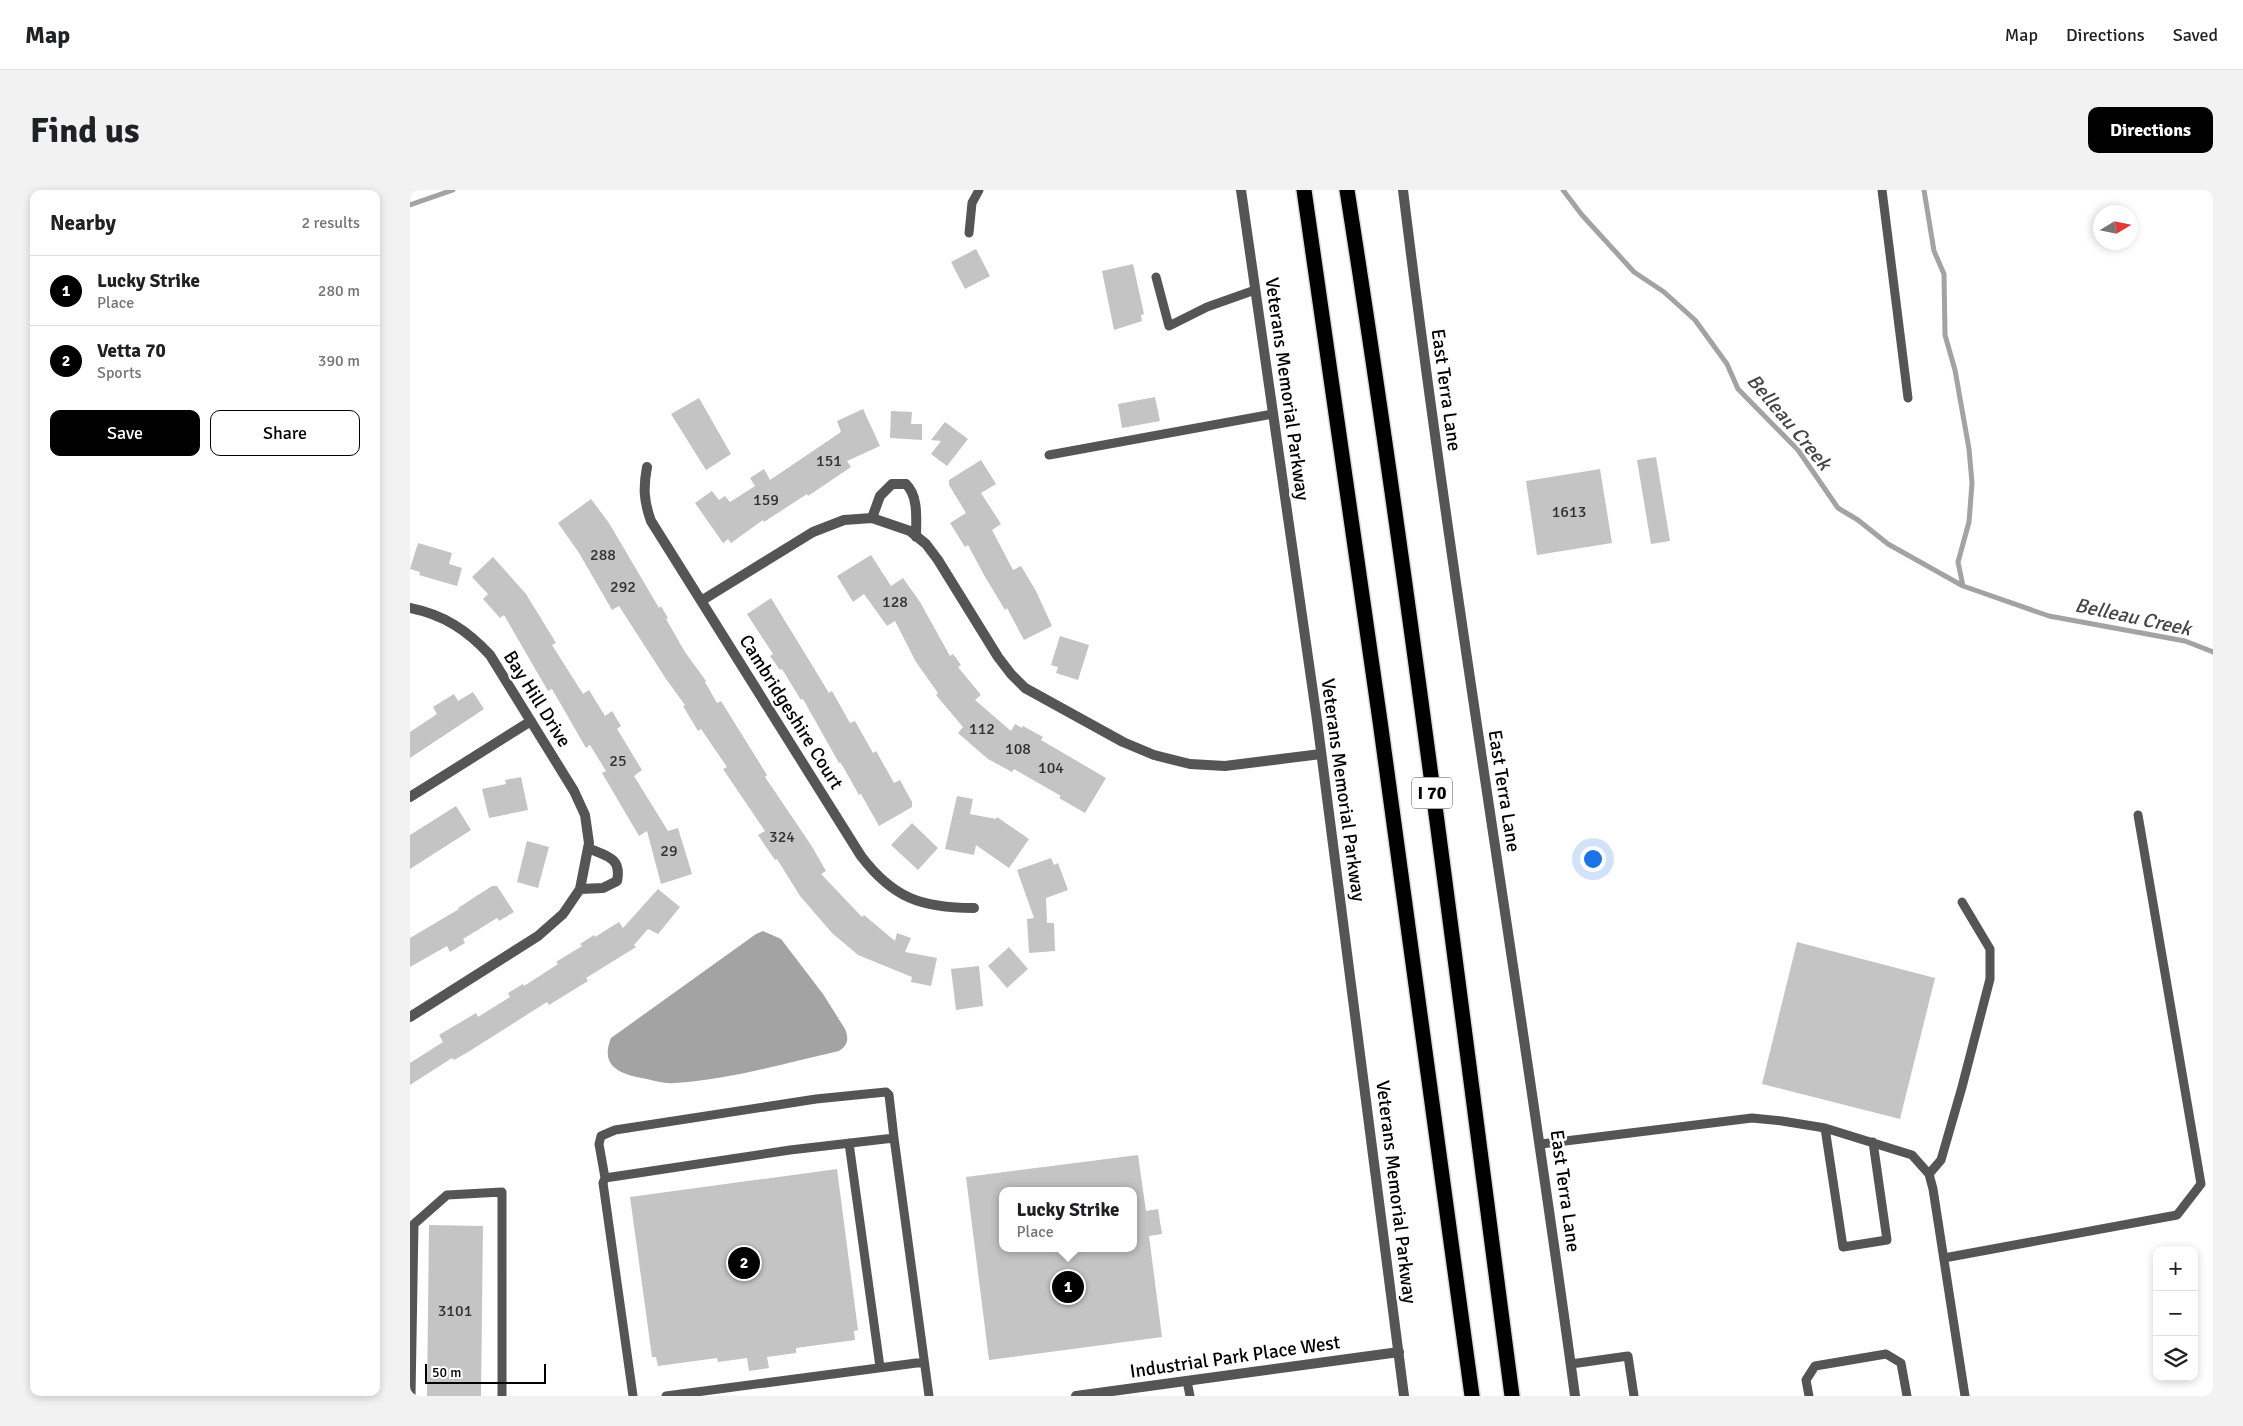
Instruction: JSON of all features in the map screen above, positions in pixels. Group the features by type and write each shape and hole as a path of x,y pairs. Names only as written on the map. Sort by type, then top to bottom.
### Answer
{"highway":[{"name":"I 70","path":"1304,190 1380,721 1472,1396"},
{"name":"I 70","path":"1346,190 1376,379 1512,1396"}],"street":[{"name":"Veterans Memorial Parkway","path":"1241,190 1321,754 1404,1396"},
{"name":"East Terra Lane","path":"1403,190 1439,474 1541,1144 1575,1396"},
{"name":"Cambridgeshire Court","path":"647,467 643,486 645,503 651,521 840,825 875,875 891,889 909,899 948,908 974,908"},
{"path":"872,518 880,496 892,484 906,484 910,488 916,505 916,537"},
{"path":"701,601 813,532 844,520 872,518 910,531 926,544 1010,674 1025,688 1081,720 1123,742 1154,755 1190,764 1225,766 1321,754"},
{"name":"Bay Hill Drive","path":"410,608 435,614 457,625 474,638 490,655 574,791 585,815 588,848 580,889 563,914 538,936 410,1017"},
{"path":"410,797 531,721"},
{"path":"580,889 603,888 618,881 620,870 614,860 588,848"},
{"name":"Industrial Park Place West","path":"1076,1396 1398,1352"}],"lane":[{"path":"968,233 972,203 979,190"},
{"path":"1882,190 1908,398"},
{"path":"1156,277 1169,326 1207,307 1255,290"},
{"path":"1050,455 1273,414"},
{"path":"1944,1258 2177,1215 2201,1184 2138,815"},
{"path":"1929,1174 1941,1160 1990,979 1990,949 1962,902"},
{"path":"633,1396 603,1183 606,1178 599,1144 602,1136 615,1130 816,1099 886,1092 889,1095 929,1396"},
{"path":"1541,1144 1752,1118 1825,1128 1912,1155 1929,1174 1965,1396"},
{"path":"1825,1128 1843,1247 1887,1240 1873,1142"},
{"path":"606,1178 894,1138"},
{"path":"849,1143 880,1367"},
{"path":"411,1396 414,1224 447,1196 502,1192 502,1396"},
{"path":"1809,1396 1806,1380 1815,1366 1886,1354 1901,1364 1906,1396"},
{"path":"1571,1364 1628,1356 1634,1396"},
{"path":"666,1396 924,1362"},
{"path":"1187,1381 1190,1396"}],"shaded area":[{"path":"763,931 781,939 823,994 845,1029 847,1042 842,1049 757,1070 695,1081 664,1083 629,1075 615,1068 608,1056 611,1038 756,934"}],"building":[{"path":"976,249 990,276 965,289 951,262"},
{"path":"1133,264 1144,314 1141,315 1142,321 1114,330 1102,271"},
{"path":"1155,397 1160,421 1122,428 1118,404"},
{"path":"699,398 731,454 706,470 671,414"},
{"path":"863,409 880,446 847,461 851,467 808,496 807,494 764,522 763,520 731,543 728,539 723,543 695,503 712,491 719,500 725,496 730,502 755,486 750,478 764,469 770,480 841,432 837,421"},
{"path":"891,411 912,412 911,424 922,424 922,440 890,438"},
{"path":"945,422 968,439 947,466 931,454 941,441 931,440"},
{"path":"1656,457 1670,541 1651,544 1637,460"},
{"path":"981,460 996,484 981,493 1001,524 992,530 1013,570 1021,566 1036,591 1052,626 1024,640 1007,608 1005,610 968,545 965,547 950,523 966,513 949,485 949,480"},
{"path":"1600,469 1612,543 1537,555 1526,481"},
{"path":"591,499 609,523 659,608 661,606 668,618 666,619 685,652 706,681 717,703 721,701 767,775 765,777 811,845 826,871 821,874 862,917 864,915 895,941 897,933 911,938 905,952 937,958 931,986 911,982 912,977 858,955 832,933 800,896 777,859 775,860 758,835 765,831 723,769 727,767 701,729 698,731 683,706 685,705 619,606 612,610 579,553 558,523"},
{"path":"418,543 452,553 449,564 462,568 457,586 419,575 420,572 410,569"},
{"path":"871,555 891,586 903,578 920,602 950,656 953,654 961,665 958,667 981,695 975,700 1011,731 1015,724 1022,728 1023,726 1043,737 1041,740 1106,778 1085,813 1059,798 1061,796 1014,769 1012,772 988,759 958,733 963,727 936,695 938,693 916,662 895,621 887,626 864,594 853,602 837,576"},
{"path":"493,557 526,594 556,643 552,645 583,694 589,690 605,716 612,711 621,726 617,729 642,770 634,776 668,831 678,828 692,874 661,884 647,831 639,836 602,773 606,771 590,745 586,748 552,689 548,691 504,615 500,618 483,599 488,594 472,577"},
{"path":"771,598 829,693 832,691 850,723 855,721 873,753 876,751 894,783 900,780 912,802 912,807 879,826 861,794 859,795 841,763 839,763 803,699 801,700 782,669 780,670 770,656 773,654 747,614"},
{"path":"1060,636 1089,645 1078,680 1056,673 1058,667 1051,665"},
{"path":"473,692 484,709 410,758 410,732 437,714 433,707 454,694 458,701"},
{"path":"521,777 528,810 489,818 482,789 506,784 505,780"},
{"path":"957,796 973,799 970,814 996,819 997,817 1029,839 1009,868 976,845 974,855 945,849"},
{"path":"456,806 471,830 410,869 410,835"},
{"path":"912,823 938,848 918,870 891,845"},
{"path":"527,841 549,847 538,888 517,882"},
{"path":"1051,858 1054,865 1058,863 1068,890 1046,898 1047,923 1054,923 1055,951 1029,953 1027,919 1034,918 1017,870"},
{"path":"492,886 497,886 514,912 499,921 497,918 463,939 465,943 450,952 447,946 410,967 410,938 459,909"},
{"path":"658,889 680,907 658,934 648,929 634,945 636,947 586,978 588,981 549,1005 547,1002 468,1052 454,1060 452,1058 410,1085 410,1063 443,1042 439,1035 476,1013 478,1017 510,997 508,993 523,984 524,986 558,964 556,962 582,946 580,944 594,935 595,937 619,922 623,928"},
{"path":"1797,942 1935,978 1900,1119 1762,1084"},
{"path":"1009,947 1028,969 1007,988 988,966"},
{"path":"979,966 983,1006 956,1010 951,969"},
{"path":"1138,1155 1146,1211 1158,1209 1162,1234 1149,1236 1162,1337 989,1360 966,1177"},
{"path":"837,1169 858,1330 854,1331 855,1340 796,1348 796,1353 767,1357 769,1368 749,1371 747,1358 718,1362 717,1358 658,1366 656,1357 652,1357 630,1197"},
{"path":"429,1225 483,1226 481,1396 427,1396"}],"waterway":[{"name":"Belleau Creek","path":"410,205 453,190"},
{"name":"Belleau Creek","path":"1563,190 1582,215 1634,272 1664,292 1695,320 1727,364 1738,389 1798,450 1838,508 1858,520 1888,544 1963,586 2049,616 2185,641 2213,652"},
{"path":"1924,190 1934,251 1944,274 1945,335 1955,370 1969,449 1972,483 1969,522 1958,562 1963,586"}],"place":[{"name":"Vetta 70","path":"744,1263"},
{"name":"Lucky Strike","path":"1068,1287"}]}
